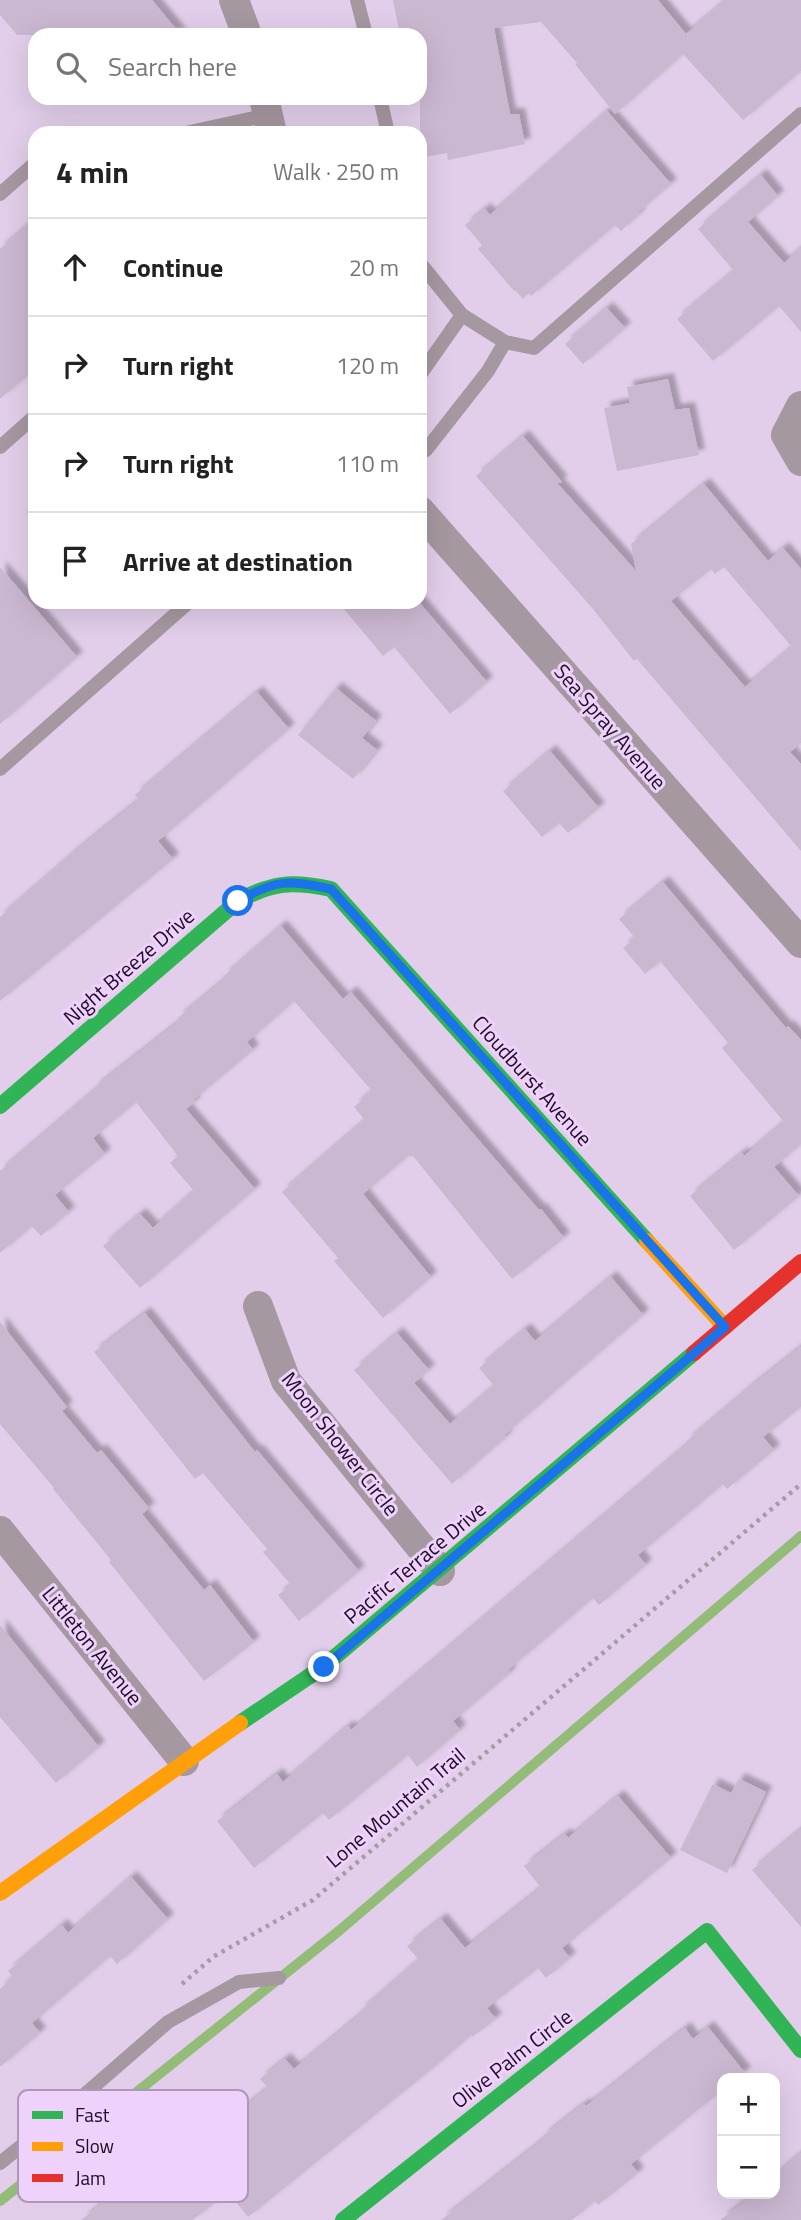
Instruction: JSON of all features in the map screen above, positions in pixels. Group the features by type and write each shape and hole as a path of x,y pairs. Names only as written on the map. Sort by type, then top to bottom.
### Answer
{"street":[{"path":"234,0 244,28"},
{"path":"801,407 786,435 801,461"},
{"name":"Sea Spray Avenue","path":"427,519 801,943"},
{"name":"Night Breeze Drive","path":"0,1106 238,901 265,886 298,882"},
{"name":"Cloudburst Avenue","path":"298,882 331,889 725,1327"},
{"name":"Pacific Terrace Drive","path":"0,1893 184,1761 324,1667 801,1262"},
{"name":"Moon Shower Circle","path":"258,1306 286,1381 440,1571"},
{"name":"Littleton Avenue","path":"0,1531 184,1761"},
{"name":"Olive Palm Circle","path":"344,2220 707,1931 801,2050"}],"lane":[{"path":"357,0 364,28"},
{"path":"382,105 386,126"},
{"path":"427,272 462,315 505,342 534,348 801,114"},
{"path":"218,126 268,115"},
{"path":"0,194 28,169"},
{"path":"427,365 462,315"},
{"path":"427,449 488,371 505,342"},
{"path":"0,447 28,422"},
{"path":"0,769 181,609"},
{"path":"90,2090 168,2022 239,1982 279,1978"},
{"path":"0,2163 18,2149"}],"path":[{"name":"Lone Mountain Trail","path":"173,1992 213,1957 313,1900 801,1484"}],"building":[{"path":"0,0 152,0 175,28 28,28 28,35 17,35 0,15"},
{"path":"393,0 658,0 686,34 726,0 801,0 801,71 743,120 683,54 615,114 575,64 577,63 541,22 494,28 510,114 519,114 525,144 448,160 447,153 427,157 427,126 420,126 420,105 427,105 427,28 399,28"},
{"path":"607,111 671,184 638,212 621,231 615,225 531,296 529,293 523,299 478,249 482,245 465,225 485,209 490,215"},
{"path":"761,175 778,196 748,222 784,263 801,248 801,332 779,306 713,361 677,319 734,271 698,229"},
{"path":"28,225 28,375 0,399 0,249"},
{"path":"607,308 625,328 583,364 565,344"},
{"path":"668,379 675,410 689,408 699,455 617,471 604,408 630,403 627,387"},
{"path":"523,436 562,482 557,483 636,571 631,544 704,484 768,561 783,548 801,569 801,743 790,752 801,764 801,851 637,659 634,661 593,609 476,476","holes":["724,567 792,647 745,687 671,601 711,569 715,574"]},
{"path":"0,567 28,600 28,609 36,609 77,657 0,724"},
{"path":"344,609 425,609 487,682 450,714 394,647 383,656"},
{"path":"336,688 376,721 362,738 377,750 353,779 298,735"},
{"path":"257,692 289,729 158,841 173,859 0,1001 0,917 139,800 135,795"},
{"path":"550,751 599,808 568,833 559,823 542,837 503,791"},
{"path":"663,882 786,1028 788,1026 801,1040 801,1144 774,1167 799,1196 734,1250 690,1196 784,1122 722,1048 728,1043 660,961 645,974 623,948 635,938 619,919"},
{"path":"281,926 343,999 351,992 564,1238 512,1279 413,1156 409,1155 363,1194 431,1277 383,1318 334,1261 338,1258 282,1192 365,1120 354,1107 372,1091 294,1001 247,1042 253,1050 193,1100 195,1102 186,1109 255,1189 140,1288 103,1246 140,1214 153,1228 194,1191 170,1163 178,1156 136,1102 93,1138 105,1154 55,1195 69,1212 41,1236 32,1226 0,1253 0,1171 95,1090 94,1088 180,1021 178,1018 226,978 224,976"},
{"path":"611,1277 643,1315 504,1435 506,1437 452,1484 354,1370 397,1333 429,1370 414,1383 450,1424 494,1386 479,1368 525,1329 535,1341"},
{"path":"145,1313 255,1452 257,1450 359,1571 299,1621 278,1595 291,1585 263,1552 267,1549 203,1473 195,1479 94,1352"},
{"path":"0,1322 67,1407 62,1411 97,1453 101,1450 149,1508 142,1514 204,1590 210,1585 254,1642 204,1681 54,1488 0,1424"},
{"path":"801,1347 801,1407 763,1437 774,1450 727,1489 723,1484 638,1555 646,1565 599,1605 593,1598 508,1670 510,1673 453,1721 460,1730 417,1767 408,1755 329,1820 323,1813 254,1868 217,1821 277,1774 283,1782 348,1726 351,1730 689,1443 687,1441"},
{"path":"0,1625 99,1747 56,1783 0,1717"},
{"path":"739,1779 766,1792 727,1873 680,1850 713,1784 731,1793"},
{"path":"618,1796 671,1858 562,1948 570,1958 546,1978 538,1968 487,2008 496,2019 472,2037 471,2035 248,2217 236,2202 248,2202 248,2104 268,2088 260,2079 285,2059 294,2069 362,2013 360,2011 419,1960 407,1946 441,1919 465,1948 541,1888 524,1866 565,1834 568,1838"},
{"path":"801,1829 801,1927 752,1870"},
{"path":"131,1877 168,1919 117,1964 110,1956 32,2023 40,2033 0,2067 0,1989 13,1977 8,1971 62,1925 68,1933"},
{"path":"708,2027 745,2073 717,2073 717,2094 631,2164 638,2173 598,2205 595,2201 572,2220 441,2220 545,2138 543,2136 584,2104 586,2106 685,2028 693,2039"},
{"path":"801,2153 801,2220 720,2220 748,2199 780,2199 780,2171"},
{"path":"104,2202 216,2202 193,2220 81,2220"}],"waterway":[{"path":"139,2090 340,1930 801,1536"},
{"path":"0,2201 18,2187"}],"traffic: fast":[{"path":"0,1106 238,901 262,890 283,885 331,889 647,1241"},
{"path":"240,1723 323,1667 694,1353"},
{"path":"343,2220 707,1931 801,2050"}],"traffic: slow":[{"path":"647,1241 725,1327"},
{"path":"0,1893 240,1723"}],"traffic: jam":[{"path":"694,1353 801,1262"}],"route":[{"path":"238,901 265,886 298,882 331,889 725,1327 324,1667"}]}
